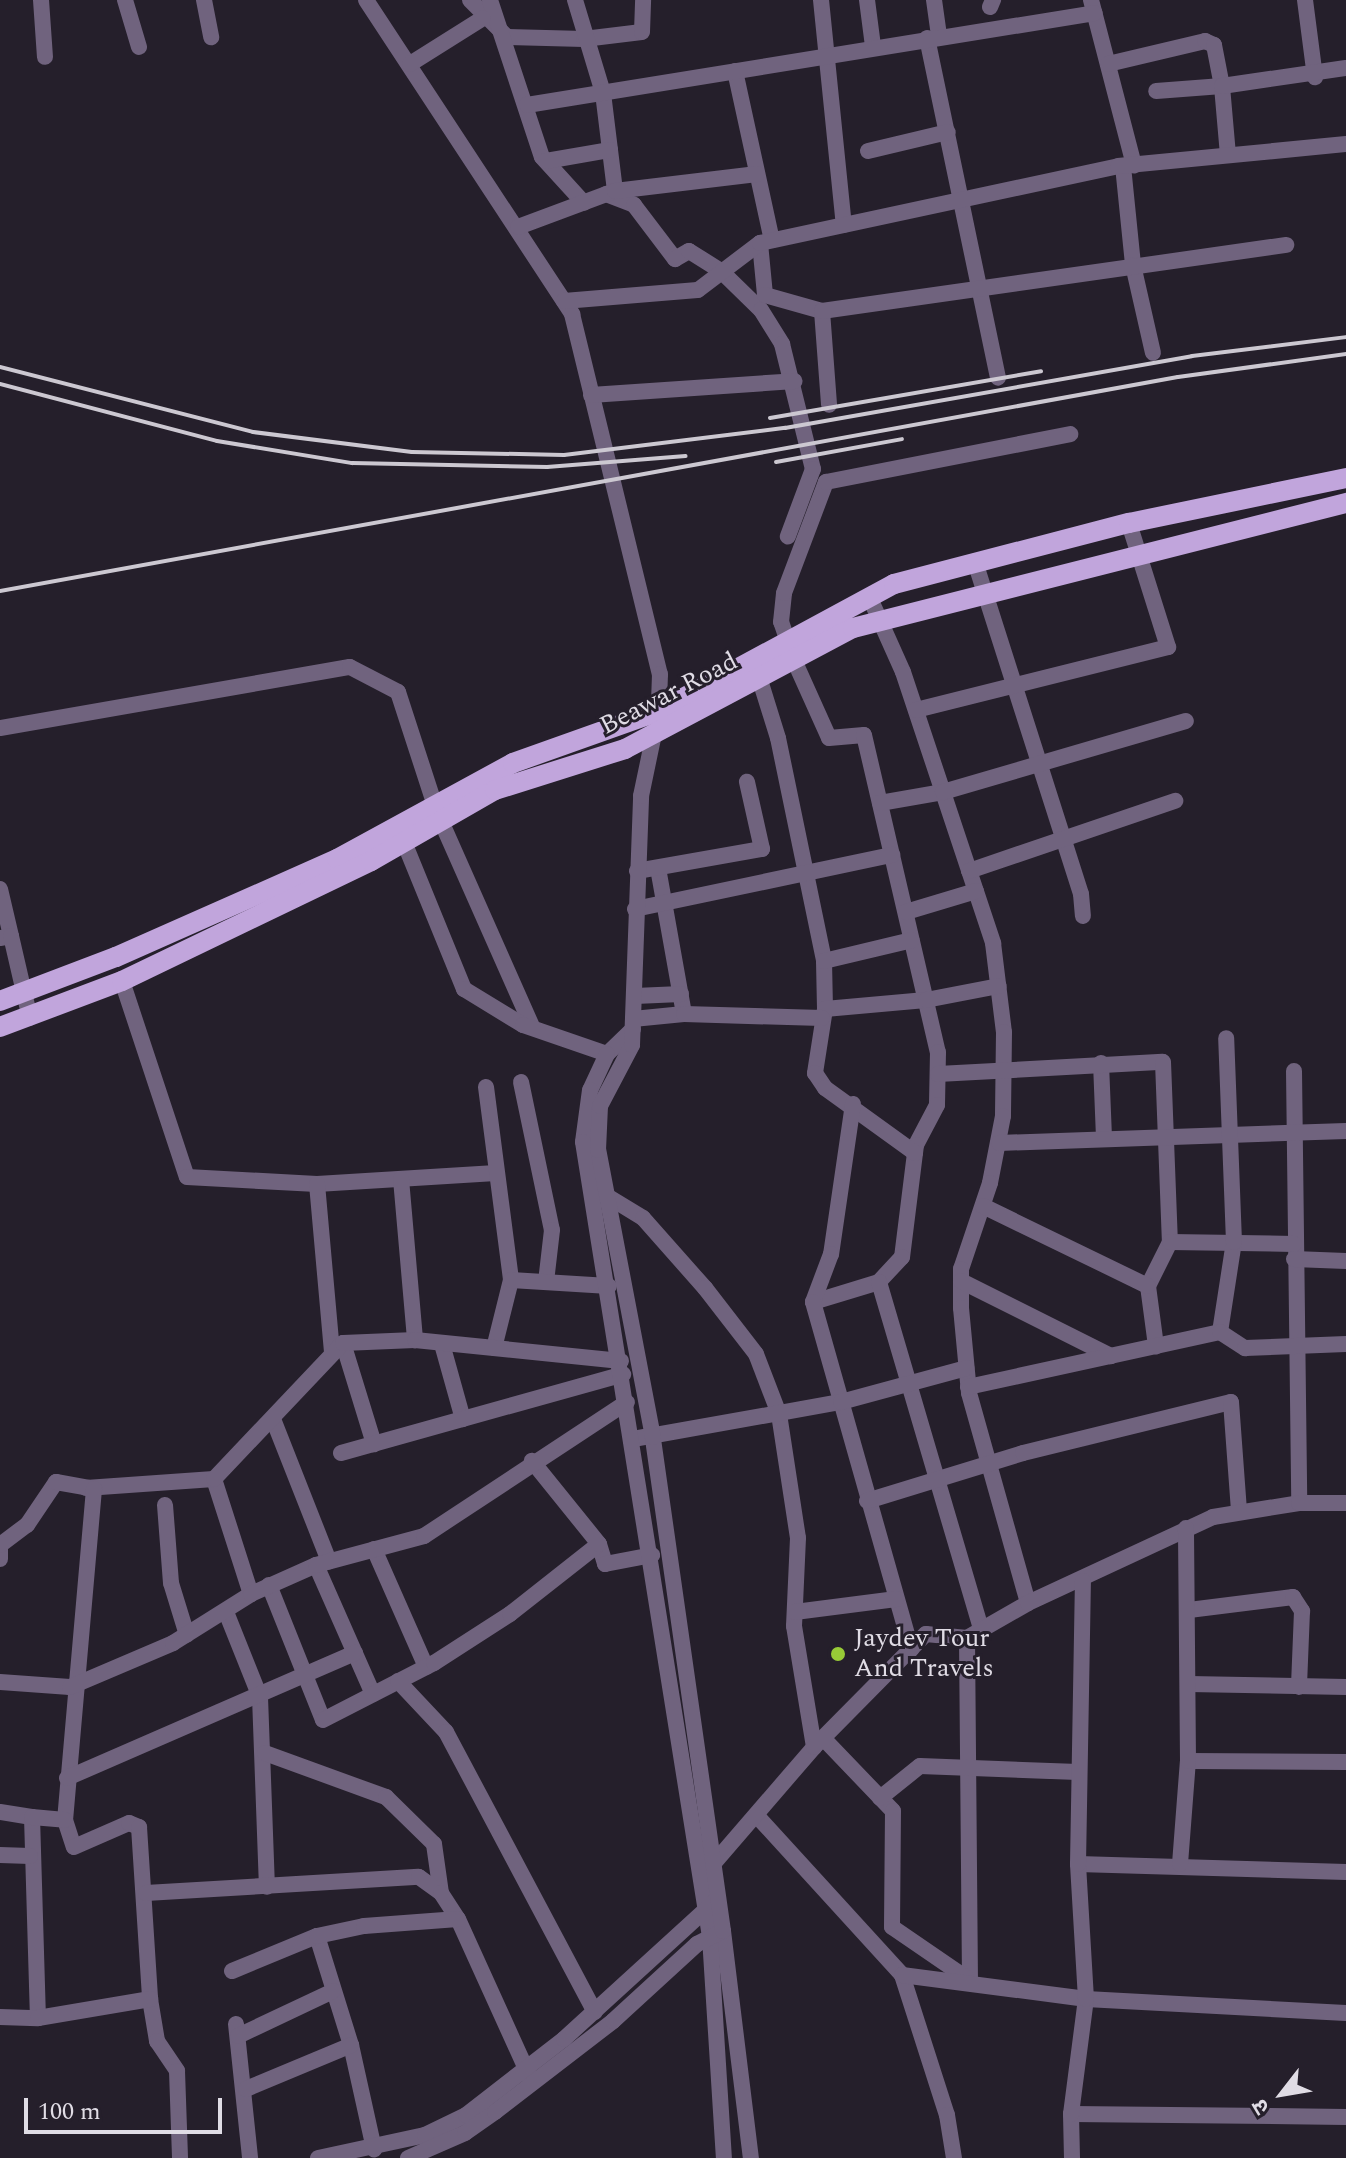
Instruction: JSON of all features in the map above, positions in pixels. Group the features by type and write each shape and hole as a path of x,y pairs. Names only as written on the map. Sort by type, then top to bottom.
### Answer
{"main road":[{"name":"Beawar Road","path":"0,1027 122,981 404,842 438,812 513,763 659,711 787,639 894,584 1129,523 1346,478"},
{"name":"Beawar Road","path":"0,1001 325,865 438,812 495,790 616,752 879,618 1141,551 1346,503"}],"street":[{"path":"41,0 45,57"},
{"path":"125,0 139,47"},
{"path":"204,0 211,37"},
{"path":"318,2158 374,2149 446,2125 525,2069 595,2012 713,1903 714,1863 653,1437 607,1196 599,1116 605,1092 629,1054 635,996 635,909 641,796 659,711 660,674 591,395 564,301 366,0"},
{"path":"470,0 489,24 527,105 546,161 584,203"},
{"path":"489,24 490,0"},
{"path":"575,0 584,39 603,93 610,150 610,193"},
{"path":"489,24 507,37 584,39 642,32 643,0"},
{"path":"821,0 823,55 844,225"},
{"path":"867,0 873,46"},
{"path":"934,0 933,38 948,132 998,378"},
{"path":"1305,0 1315,77"},
{"path":"527,105 933,38 1093,7 1128,165 1133,265 1153,353"},
{"path":"410,64 489,24"},
{"path":"1108,64 1205,41 1217,51 1228,155"},
{"path":"1156,91 1315,77 1346,68"},
{"path":"735,71 757,174 766,242 765,295 822,311 1286,245"},
{"path":"868,151 948,132"},
{"path":"564,301 698,290 766,242 1128,165 1346,144"},
{"path":"546,161 610,150"},
{"path":"518,227 610,193 757,174"},
{"path":"610,193 634,205 675,259 689,251 722,272 761,310 795,381 813,469 788,536"},
{"path":"822,311 829,405"},
{"path":"591,395 795,381"},
{"path":"787,639 781,622 784,593 826,482 1070,434"},
{"path":"916,710 1168,647 1141,551 1129,523"},
{"path":"976,565 1064,839 1083,916"},
{"path":"869,596 916,710 993,943 1004,1072 999,1143 961,1281 968,1387 1028,1603"},
{"path":"794,660 829,738 864,735 926,1000 938,1074 937,1105 915,1153 902,1257 879,1282 813,1302"},
{"path":"0,728 350,667 398,692 438,812 532,1026"},
{"path":"759,677 809,874 824,961 823,1014 815,1073 825,1088 853,1104 915,1153"},
{"path":"880,803 943,792 1186,721"},
{"path":"637,871 762,849 747,782"},
{"path":"969,871 1175,801"},
{"path":"404,842 464,989 532,1026 607,1054"},
{"path":"635,909 892,855"},
{"path":"658,868 667,903 684,1014"},
{"path":"0,889 6,937 25,992 30,1018"},
{"path":"906,912 976,891"},
{"path":"824,961 912,940"},
{"path":"122,981 187,1177 317,1184 496,1173"},
{"path":"751,2158 713,1903 583,1142 585,1104 607,1054 633,1024 684,1014 823,1014 999,986"},
{"path":"635,996 681,994"},
{"path":"1220,1332 1234,1242 1226,1038"},
{"path":"938,1074 1163,1062 1170,1242 1148,1286 1156,1346"},
{"path":"1101,1063 1104,1139"},
{"path":"1294,1071 1294,1345 1299,1503"},
{"path":"521,1082 552,1230 546,1282"},
{"path":"486,1087 511,1280 494,1348"},
{"path":"853,1104 831,1254 813,1302 911,1649"},
{"path":"999,1143 1346,1131"},
{"path":"401,1179 415,1340"},
{"path":"317,1184 337,1348 374,1444"},
{"path":"607,1196 639,1215 756,1354 779,1414 798,1538 795,1612 818,1742 893,1811 892,1927 970,1980"},
{"path":"983,1206 1148,1286"},
{"path":"1170,1242 1234,1242 1346,1261"},
{"path":"511,1280 609,1286"},
{"path":"961,1281 1111,1356"},
{"path":"879,1282 937,1479 974,1633 968,1769 970,1980"},
{"path":"968,1387 1220,1332 1245,1348 1346,1344"},
{"path":"86,1488 214,1479 337,1348 415,1340 494,1348 622,1368"},
{"path":"442,1344 463,1419"},
{"path":"341,1453 463,1419 622,1368"},
{"path":"633,1439 841,1402 908,1380 966,1368"},
{"path":"0,1682 70,1687 187,1635 269,1585 323,1563 424,1536 532,1461 627,1402"},
{"path":"867,1501 991,1463 1231,1402 1239,1511"},
{"path":"273,1419 355,1653 373,1694"},
{"path":"532,1461 599,1544 605,1564 652,1555"},
{"path":"214,1479 251,1594"},
{"path":"0,1559 0,1545 27,1525 56,1482 94,1489 80,1683 67,1778 65,1820 74,1847 129,1823 139,1827 146,1893 150,1999 157,2041 177,2071 180,2158"},
{"path":"714,1863 818,1742 926,1634 974,1633 1028,1603 1083,1581 1186,1528 1239,1511 1299,1503 1346,1503"},
{"path":"165,1505 171,1583 187,1635"},
{"path":"1180,1864 1188,1761 1186,1528"},
{"path":"269,1585 323,1720 426,1667 510,1614 599,1544"},
{"path":"374,1549 426,1667"},
{"path":"1072,2158 1071,2114 1086,1999 1078,1864 1083,1581"},
{"path":"1189,1610 1293,1597 1302,1611 1299,1687"},
{"path":"795,1612 896,1599"},
{"path":"226,1612 260,1697 265,1753 267,1887"},
{"path":"67,1778 260,1697 304,1673 355,1653"},
{"path":"398,1681 446,1732 595,2012"},
{"path":"1189,1684 1346,1687"},
{"path":"265,1753 386,1797 434,1844 441,1893"},
{"path":"1188,1761 1346,1762"},
{"path":"880,1798 920,1766 1078,1772"},
{"path":"0,1812 65,1820"},
{"path":"757,1816 902,1975 947,2115 954,2158"},
{"path":"32,1817 30,1856 38,2018"},
{"path":"0,1855 30,1856"},
{"path":"1078,1864 1180,1864 1346,1872"},
{"path":"146,1893 419,1877 441,1893 458,1919 533,2084"},
{"path":"232,1971 317,1936 364,1926 458,1919"},
{"path":"408,2158 465,2133 533,2084 717,1934"},
{"path":"717,1934 724,2158"},
{"path":"317,1936 351,2045 374,2149"},
{"path":"902,1975 970,1980 1086,1999 1346,2013"},
{"path":"250,2158 246,2089 237,2030 333,1991"},
{"path":"0,2017 38,2018 150,1999"},
{"path":"246,2089 351,2045"},
{"path":"1071,2114 1346,2117"}],"railway":[{"path":"0,367 253,432 412,452 564,455 785,428 1192,356 1346,337"},
{"path":"0,591 1178,377 1346,354"},
{"path":"770,418 1041,371"},
{"path":"0,384 217,441 352,463 547,467 686,456"},
{"path":"776,462 902,439"}],"place":[{"name":"Jaydev Tour And Travels","path":"838,1654"}]}
